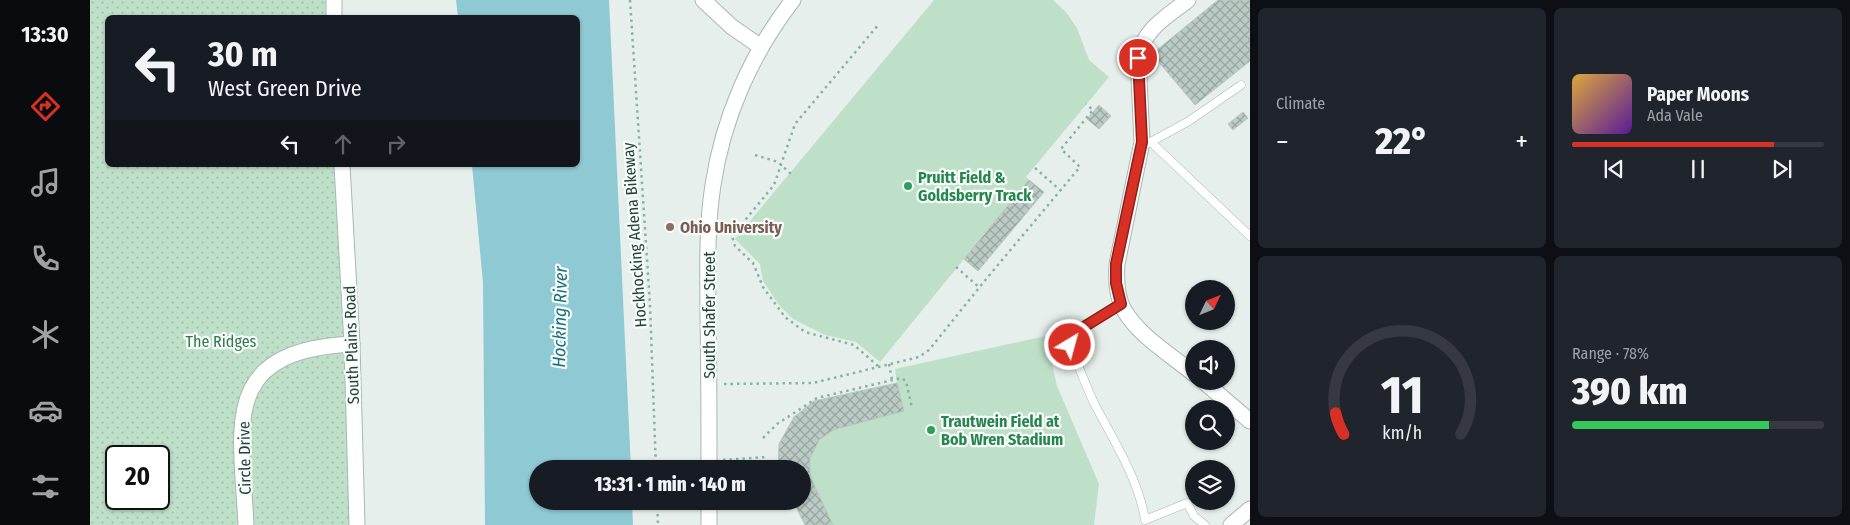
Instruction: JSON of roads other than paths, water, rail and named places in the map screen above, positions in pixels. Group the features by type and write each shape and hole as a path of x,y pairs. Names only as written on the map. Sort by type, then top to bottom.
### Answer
{"street":[{"path":"334,0 334,15"},
{"path":"703,0 732,27 760,47"},
{"name":"South Shafer Street","path":"709,460 708,257 713,186 719,152 731,112 760,47 793,0"},
{"path":"1185,366 1142,330 1121,304 1116,283 1116,264 1147,143 1138,58 1141,44 1152,28 1188,0"},
{"name":"South Plains Road","path":"342,167 352,344 357,525"},
{"name":"Circle Drive","path":"246,525 242,420 249,390 265,370 283,359 314,348 352,344"},
{"path":"1214,390 1250,421"},
{"path":"1232,525 1250,509"},
{"path":"709,510 709,525"}],"lane":[{"path":"1241,85 1189,121 1147,143 1250,236"},
{"path":"1121,304 1074,333 1069,338 1070,345 1095,404 1113,438 1143,504 1145,520 1187,503 1194,516 1205,525"}],"water":[{"name":"Hocking River","path":"456,0 609,0 631,460 529,460 529,510 632,510 633,525 485,525 483,283 472,167 580,167 580,15 458,15"}],"place":[{"name":"Pruitt Field & Goldsberry Track","path":"908,186"},
{"name":"Ohio University","path":"670,227"},
{"name":"Trautwein Field at Bob Wren Stadium","path":"931,430"}],"park label":[{"name":"The Ridges","path":"221,341"}]}
